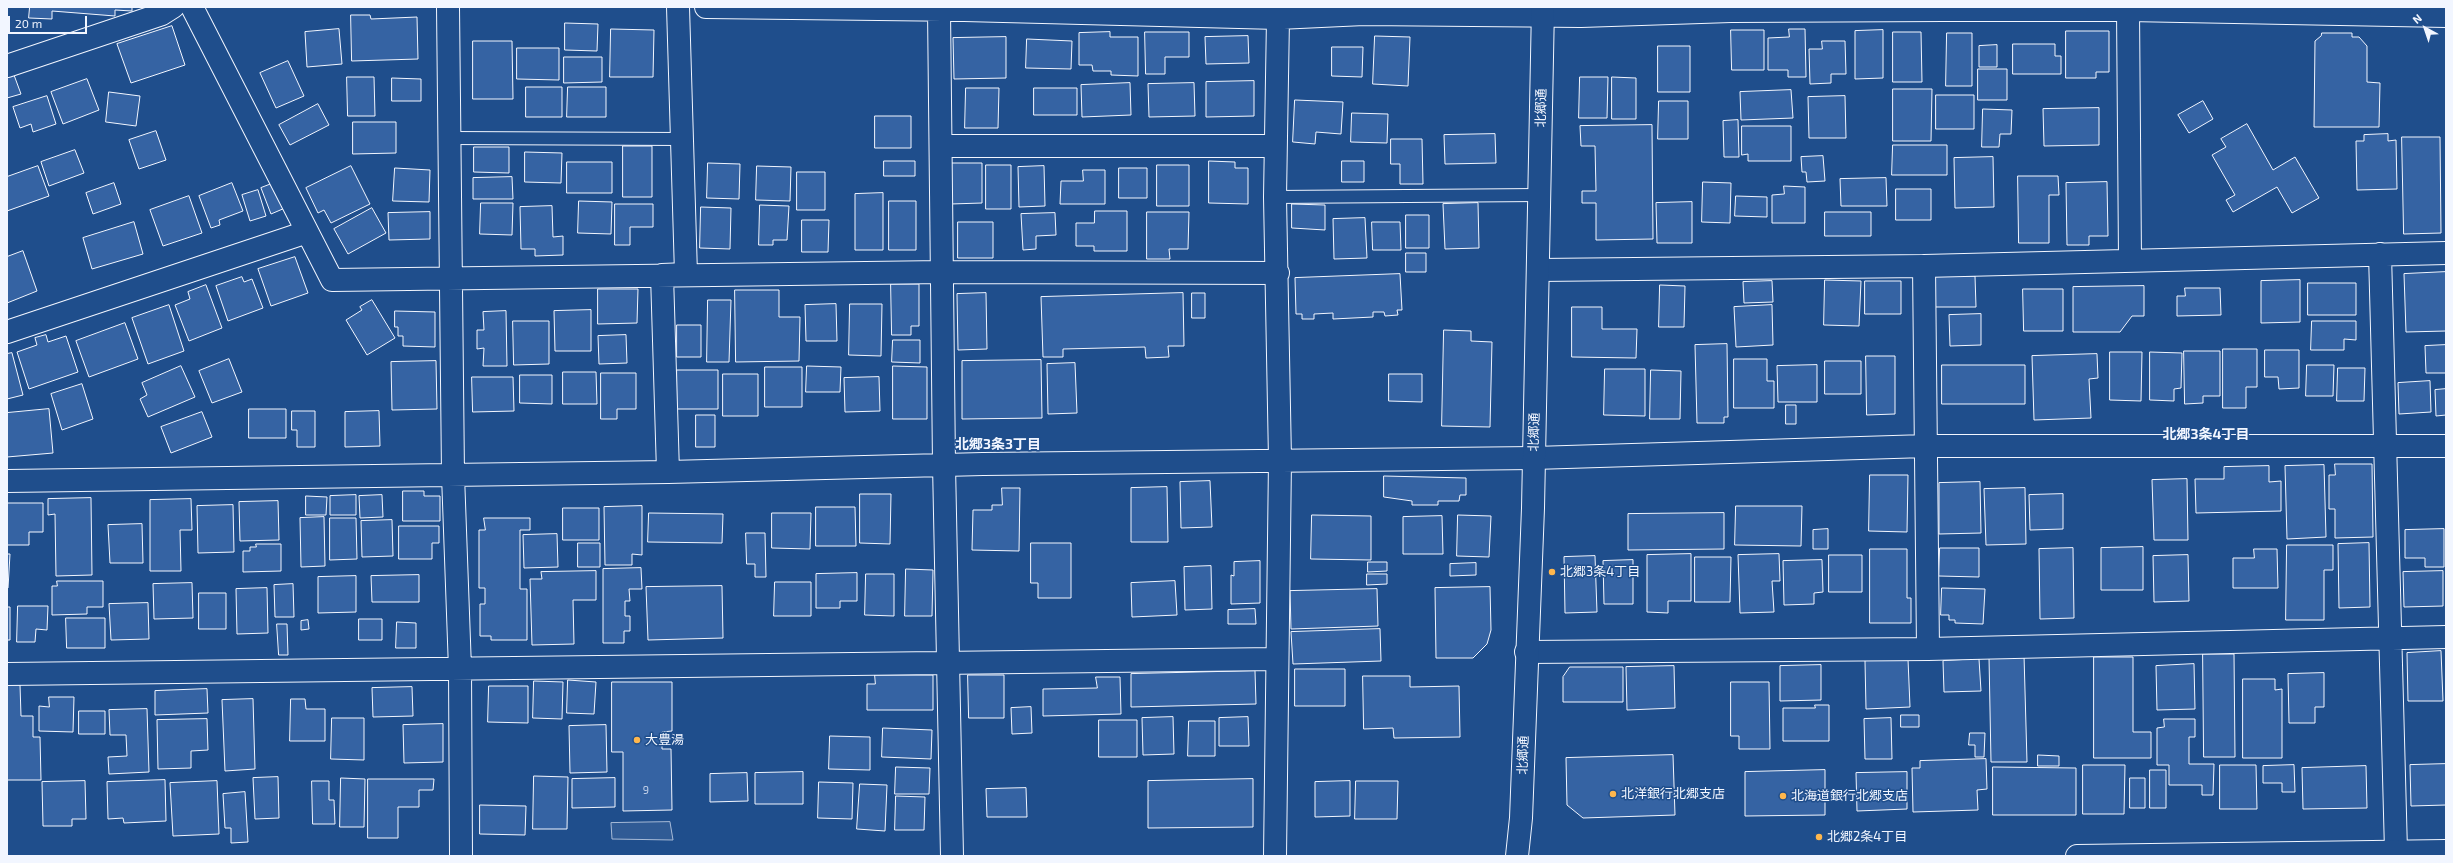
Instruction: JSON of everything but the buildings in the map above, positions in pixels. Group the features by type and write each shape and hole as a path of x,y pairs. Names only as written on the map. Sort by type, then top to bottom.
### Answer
{"street":[{"path":"7,66 162,14 173,7"},
{"path":"192,7 332,280 942,272 1278,273"},
{"path":"448,7 451,138 453,475 460,669 461,856"},
{"path":"662,275 686,274 678,7"},
{"path":"706,7 1189,11 1278,18 1364,11 1543,11 1580,16 1731,9 2374,11 2446,16"},
{"path":"939,10 947,664 952,856"},
{"path":"2128,10 2130,259"},
{"name":"北郷通","path":"1517,856 1521,818 1534,458 1539,270 1543,11"},
{"path":"1275,856 1276,659 1280,460 1278,273 1275,197 1278,18"},
{"path":"941,146 1275,146"},
{"path":"7,332 307,232"},
{"path":"1539,270 1924,266 2130,259 2446,253"},
{"path":"2380,254 2392,638 2396,851"},
{"path":"1924,266 1928,649"},
{"path":"662,275 668,472"},
{"path":"7,481 668,472 944,465 1534,458 1926,446 2386,448 2446,446"},
{"path":"1526,652 1928,649 2446,637"},
{"path":"7,674 1276,659"},
{"path":"2077,856 2396,851 2437,853"}],"lane":[{"path":"451,138 682,140"},
{"path":"1275,197 1539,195"}],"shaded area":[{"path":"670,822 673,840 612,839 611,823"}],"place":[{"name":"北郷3条4丁目","path":"1552,572"},
{"name":"大豊湯","path":"637,740"},
{"name":"北洋銀行北郷支店","path":"1613,794"},
{"name":"北海道銀行北郷支店","path":"1783,796"},
{"name":"北郷2条4丁目","path":"1819,837"}],"district":[{"name":"北郷3条4丁目","path":"2206,434"},
{"name":"北郷3条3丁目","path":"998,444"}]}
